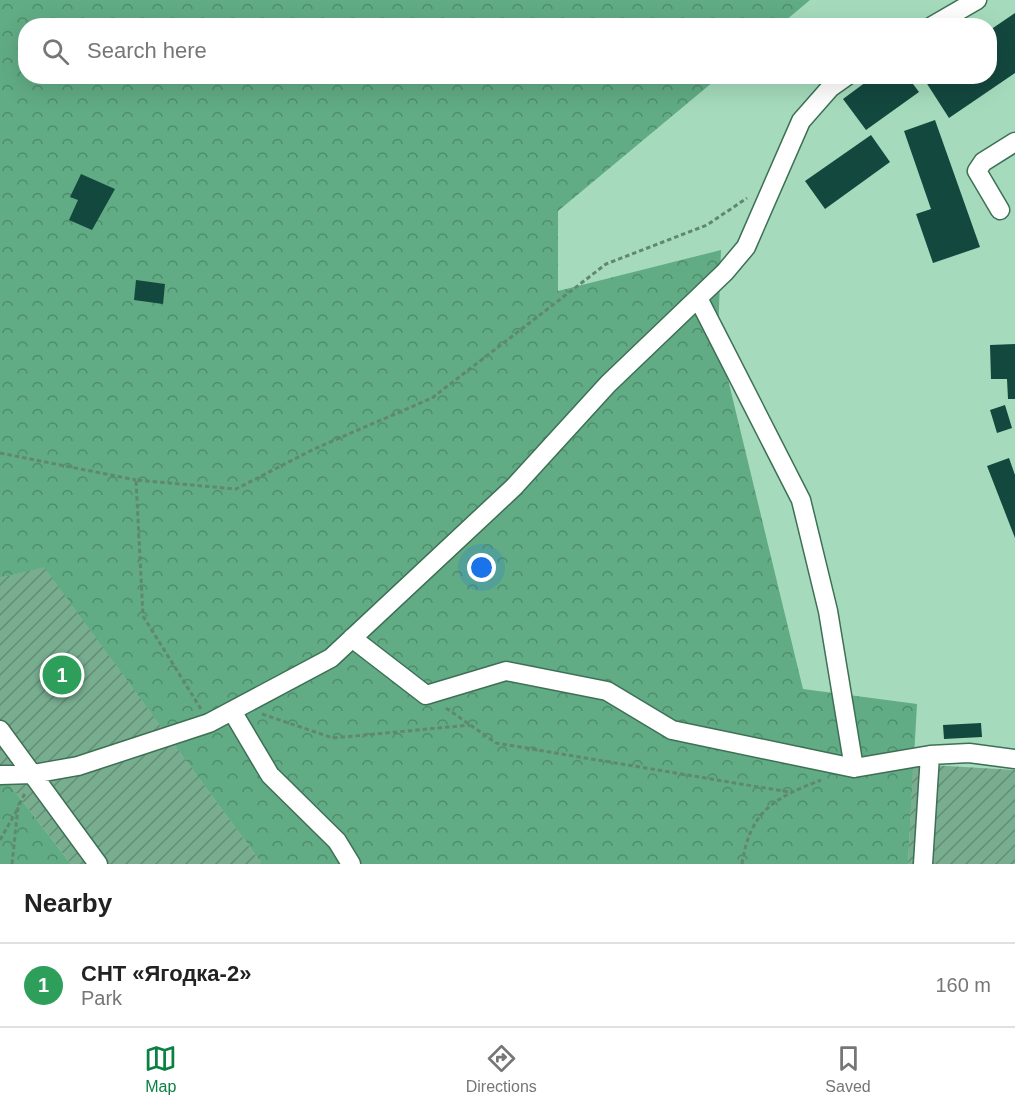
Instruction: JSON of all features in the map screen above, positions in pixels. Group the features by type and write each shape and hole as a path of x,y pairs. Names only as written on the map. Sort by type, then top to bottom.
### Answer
{"street":[{"path":"946,18 977,0"},
{"path":"0,775 33,774 116,755 209,723 331,658 514,487 608,384 725,272 746,247 801,121 836,84"},
{"path":"1000,210 977,171 983,162 1015,142"},
{"path":"698,298 801,500 828,611 854,768"},
{"path":"352,638 426,695 506,671 607,691 672,730 854,768 930,755 969,753 1015,759"},
{"path":"236,709 270,775 337,841 351,864"},
{"path":"0,730 98,864"},
{"path":"923,864 930,755"}],"path":[{"path":"0,453 136,480 236,489 314,449 432,398 606,264 707,225 775,178"},
{"path":"136,480 143,616 209,723"},
{"path":"426,695 496,743 789,792"},
{"path":"236,709 333,738 470,725"},
{"path":"0,840 33,774"},
{"path":"742,864 746,839 759,815 789,792 821,780"},
{"path":"12,864 18,807"}],"green space":[{"path":"0,0 810,0 789,18 18,18 18,84 711,84 558,211 558,291 721,250 718,338 803,689 917,704 908,864 262,864 44,568 0,578"},
{"path":"44,567 262,864 71,864 0,772 0,578"},
{"path":"913,764 1015,770 1015,864 908,864"},
{"path":"0,772 71,864 0,864"}],"building":[{"path":"1015,13 1015,73 949,118 927,84 997,84 997,25"},
{"path":"863,84 913,84 919,92 866,130 843,99"},
{"path":"935,120 980,247 933,263 916,214 931,209 904,131"},
{"path":"871,135 890,162 825,209 805,181"},
{"path":"81,174 115,189 92,230 69,220 78,200 70,197"},
{"path":"136,280 165,284 163,304 134,300"},
{"path":"1015,344 1015,399 1008,399 1007,379 991,379 990,345"},
{"path":"1005,405 1012,428 997,433 990,410"},
{"path":"1009,458 1015,475 1015,538 987,466"},
{"path":"981,723 982,737 944,739 943,725"}],"place":[{"name":"СНТ «Ягодка-2»","path":"62,675"}]}
